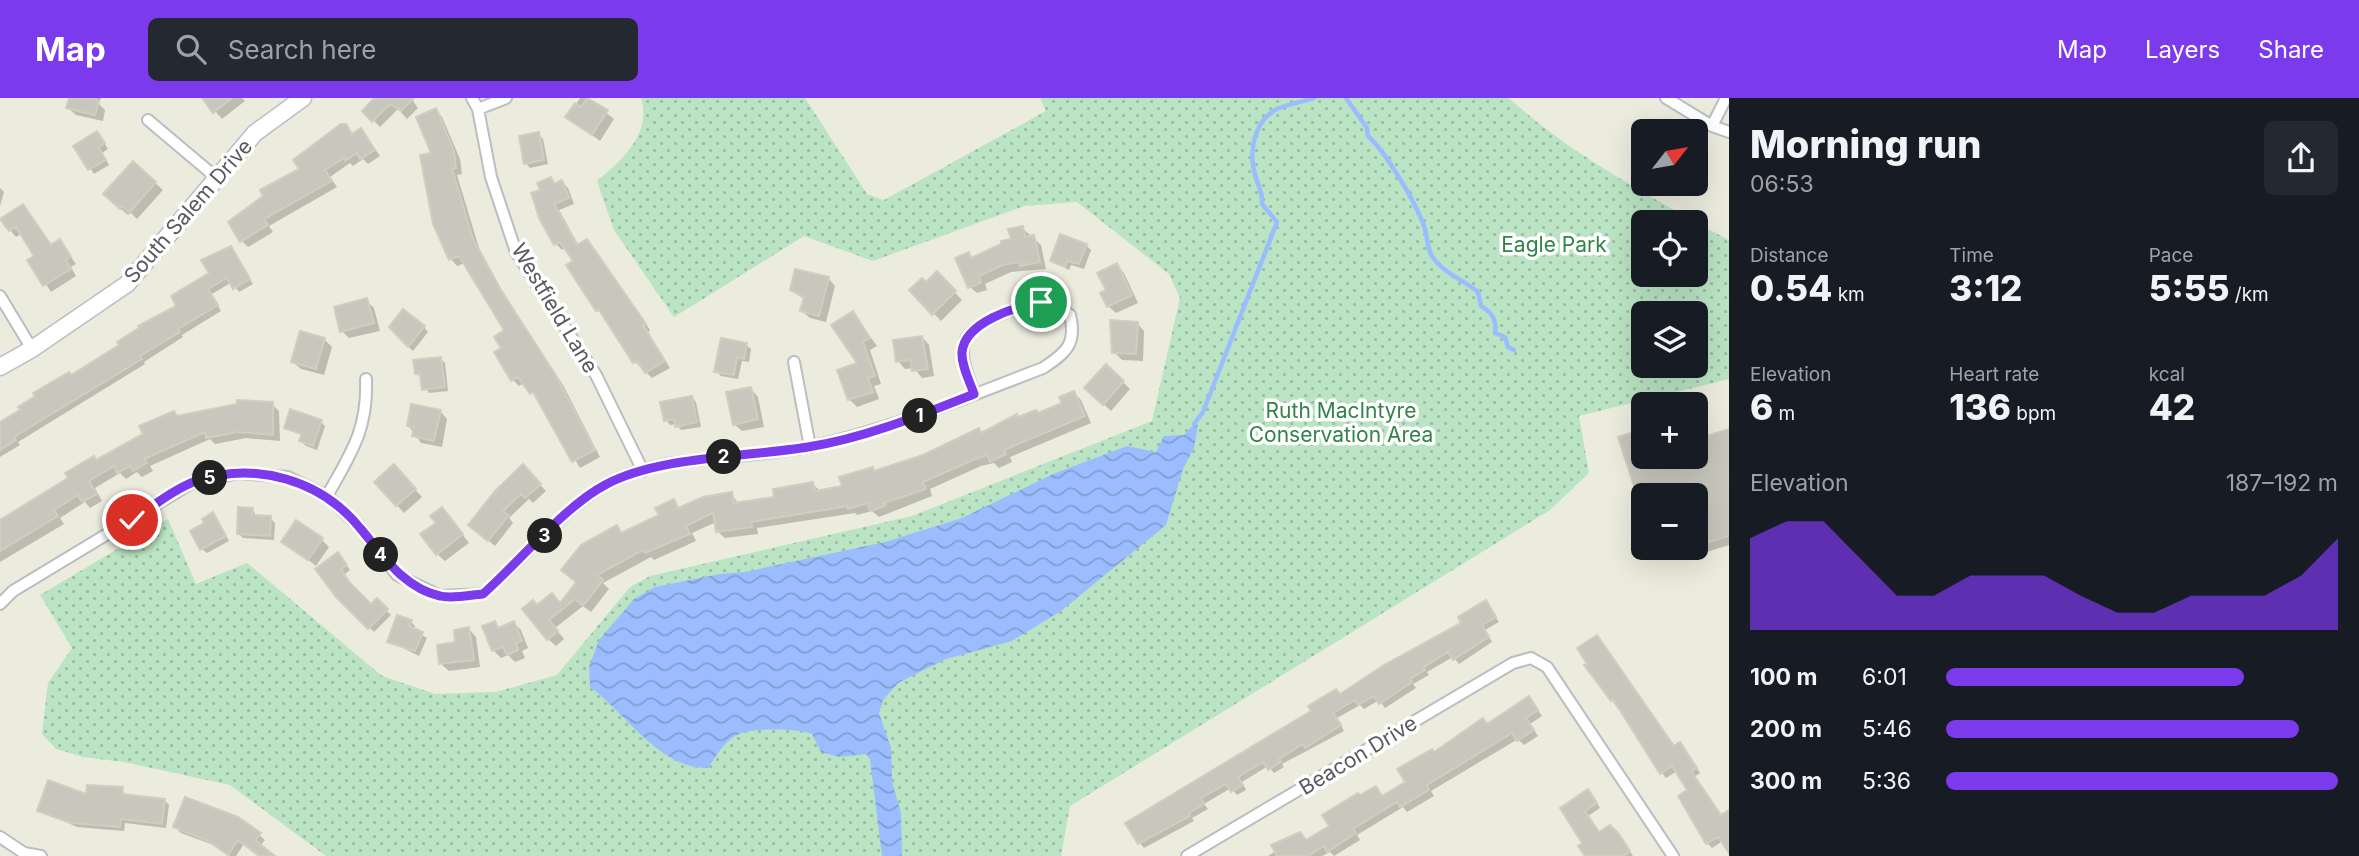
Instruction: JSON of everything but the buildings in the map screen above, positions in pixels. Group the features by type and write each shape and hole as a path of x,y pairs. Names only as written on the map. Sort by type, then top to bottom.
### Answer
{"street":[{"name":"South Salem Drive","path":"0,367 33,349 127,284 255,134 303,98"},
{"name":"Westfield Lane","path":"472,98 478,109 491,177 516,252 596,375 643,471"},
{"path":"478,109 506,98"},
{"path":"1666,98 1712,126 1729,132"},
{"path":"1712,126 1726,98"},
{"path":"148,120 218,179"},
{"path":"0,296 33,349"},
{"path":"0,604 13,591 195,481 239,473 288,477 327,496 358,525 397,575 440,596 483,594 558,522 605,485 643,471 810,447 895,425 1043,368 1064,355 1072,342 1070,316 1056,304 1041,302 978,326 966,338 962,354 974,394"},
{"path":"794,362 810,447"},
{"path":"327,496 363,426 367,409 366,379"},
{"name":"Beacon Drive","path":"1187,856 1513,663 1531,657 1547,667 1673,856"},
{"path":"0,837 24,853 41,856"}],"green space":[{"name":"Ruth MacIntyre Conservation Area","path":"641,98 805,98 867,194 884,200 1046,111 1040,98 1509,98 1552,134 1631,185 1631,196 1650,196 1674,210 1631,210 1631,287 1708,287 1708,229 1729,240 1729,379 1676,392 1631,392 1631,403 1579,416 1589,473 1550,510 1070,806 1061,856 326,856 230,785 124,762 83,757 56,749 42,734 48,683 72,648 40,595 168,519 196,584 247,563 382,676 435,694 496,692 557,675 630,587 650,576 912,516 1152,421 1180,298 1169,274 1077,202 1024,206 873,261 804,236 674,317 614,230 597,181 625,155 639,135 642,123"}],"water":[{"path":"1194,424 1198,425 1194,448 1183,469 1166,525 1061,611 1012,641 946,659 898,683 883,700 879,713 891,748 892,782 901,813 902,856 882,856 870,759 866,754 839,757 821,752 812,734 764,730 745,732 729,740 708,768 690,766 659,750 590,687 589,667 599,640 634,599 655,587 720,574 745,572 885,542 962,518 1053,474 1127,446 1156,452 1164,436 1184,435"}],"waterway":[{"path":"1194,424 1203,412 1277,222 1262,204 1254,169 1254,139 1262,121 1269,114 1314,98"},
{"path":"1346,98 1413,202 1425,227 1431,255 1444,269 1478,292 1481,306 1494,320 1495,333 1505,337 1508,347 1514,350"}],"route":[{"path":"132,520 195,481 239,473 288,477 327,496 358,525 397,575 440,596 483,594 558,522 605,485 643,471 713,458 810,447 895,425 974,394 962,354 966,338 978,326 1029,304 1041,302"}],"park label":[{"name":"Eagle Park","path":"1554,244"}]}
